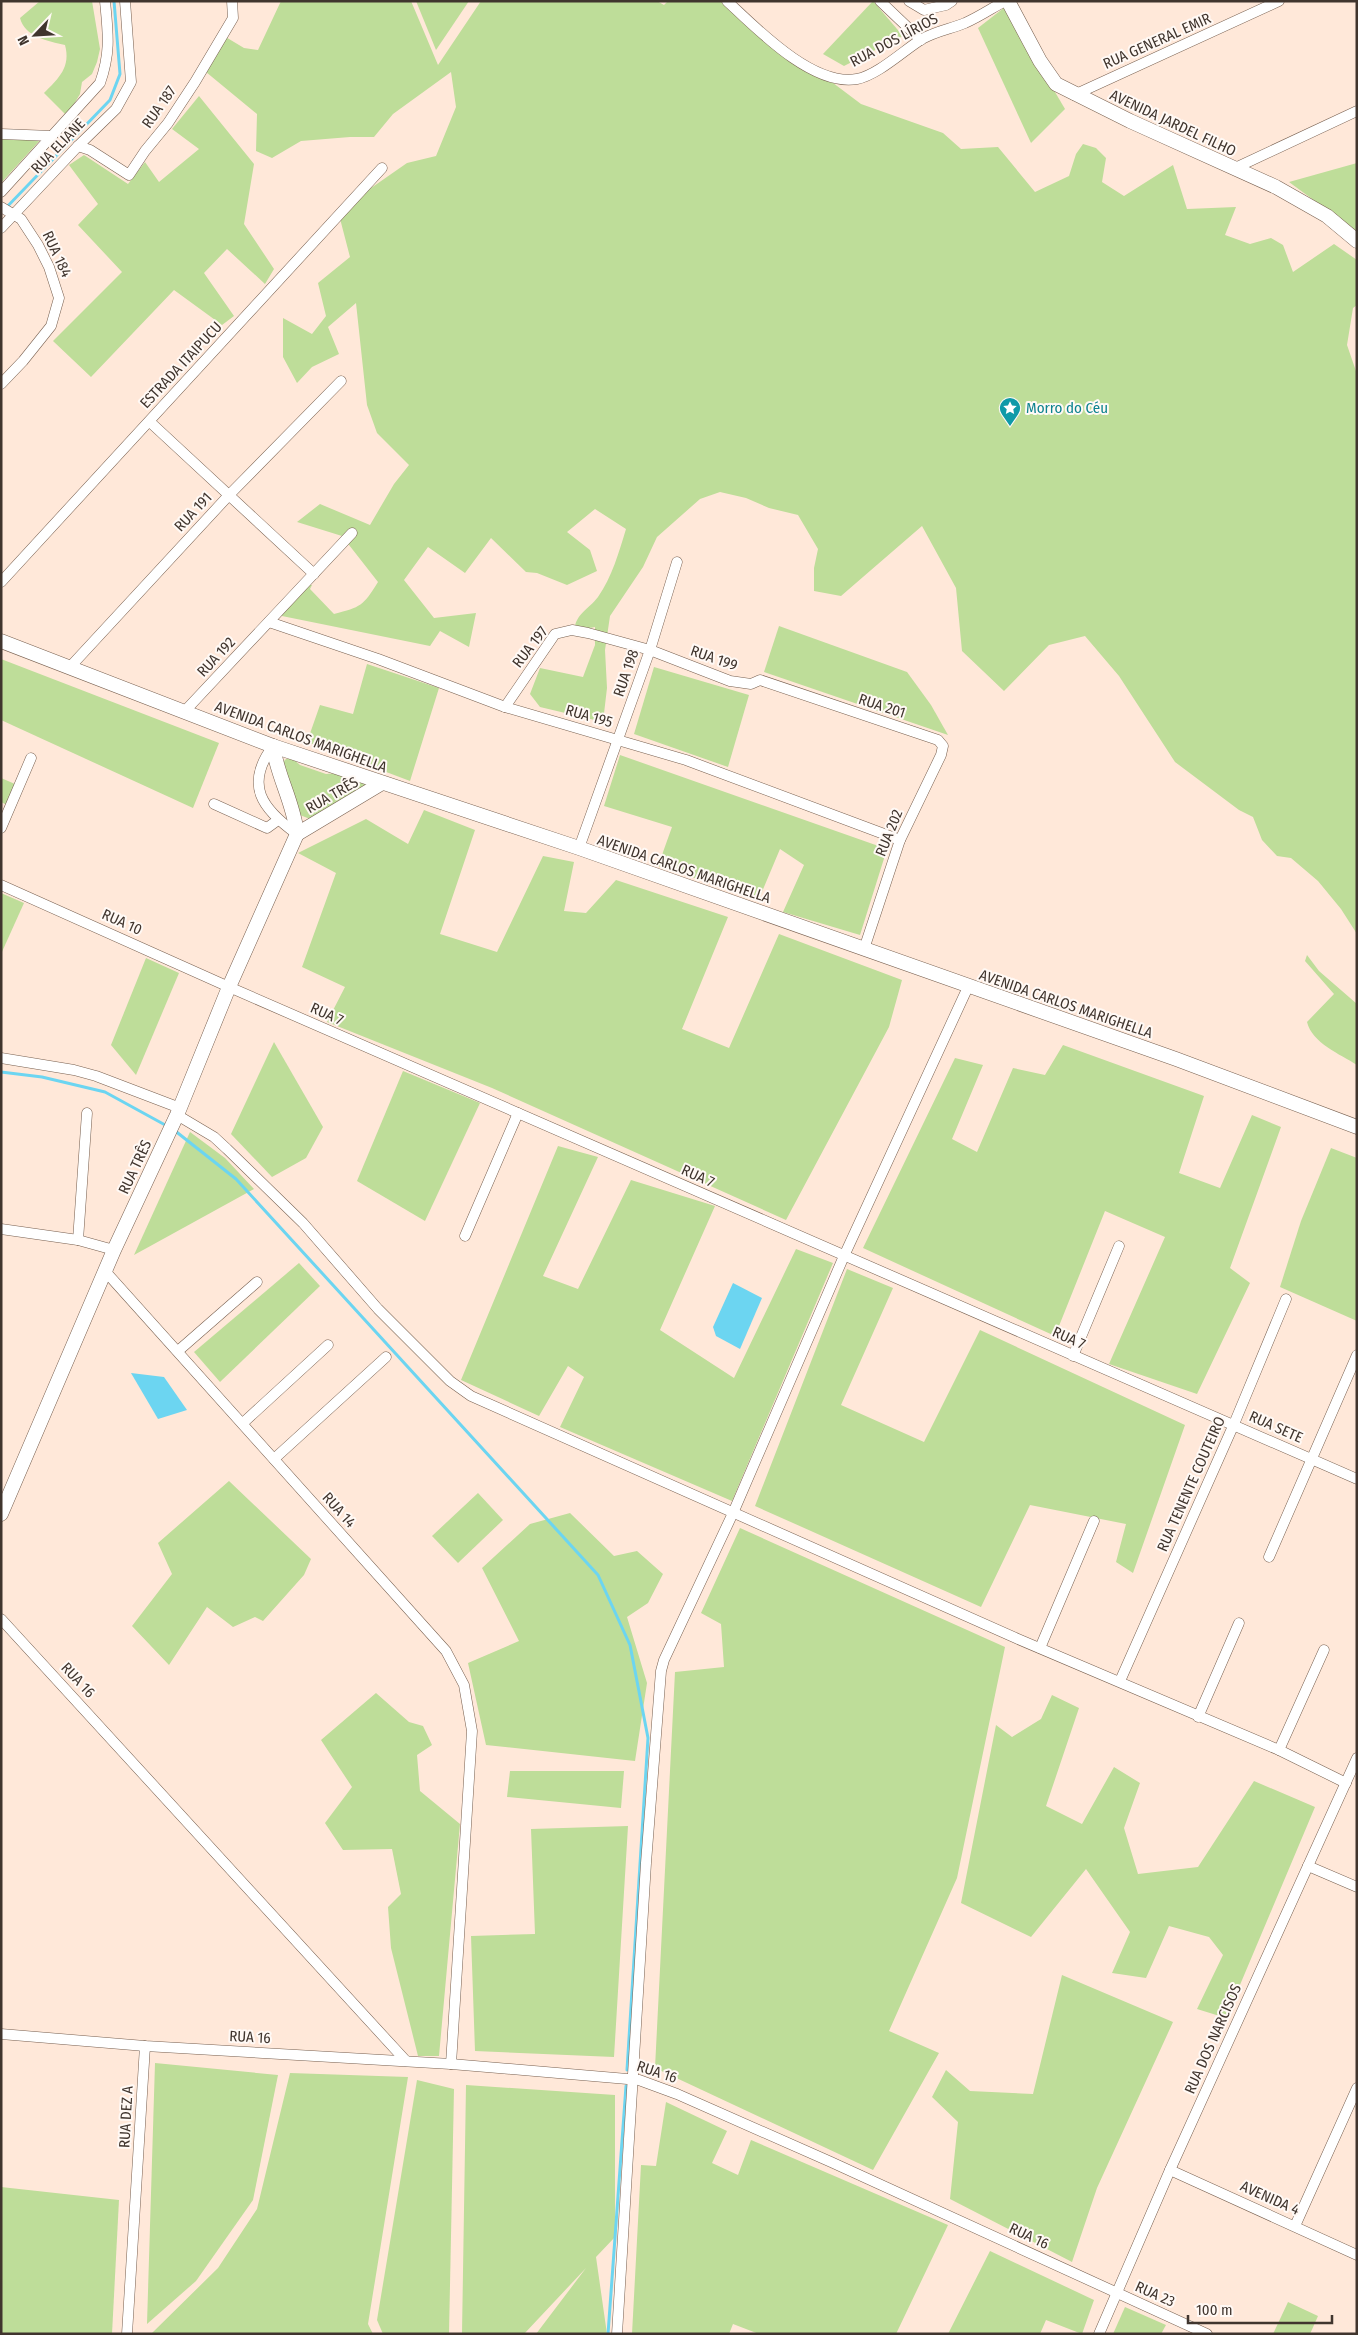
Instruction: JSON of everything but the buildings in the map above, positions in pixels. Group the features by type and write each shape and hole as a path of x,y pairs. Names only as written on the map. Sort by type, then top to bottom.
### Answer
{"main road":[{"name":"AVENIDA JARDEL FILHO","path":"1007,1 1056,84 1074,95 1276,187 1310,205 1357,241"},
{"name":"AVENIDA CARLOS MARIGHELLA","path":"1,641 272,746 579,848 1176,1059 1357,1127"},
{"name":"RUA TRÊS","path":"1,1514 114,1250 179,1112 230,987 297,834 296,821 275,762 272,746"},
{"name":"RUA TRÊS","path":"297,834 382,783"}],"street":[{"path":"1,192 100,83 108,62 109,43 105,1"},
{"name":"RUA ELIANE","path":"1,228 78,146 116,109 131,82 125,1"},
{"name":"RUA DOS LÍRIOS","path":"726,1 763,34 799,62 833,78 858,79 938,31 965,23 1007,1"},
{"path":"880,1 921,40"},
{"path":"909,1 924,10 946,5 952,1"},
{"name":"RUA GENERAL EMIR","path":"1074,95 1279,1"},
{"name":"RUA 187","path":"78,146 90,150 129,175 145,151 168,123 195,82 232,18 234,4"},
{"path":"1233,169 1357,111"},
{"path":"1,134 52,136"},
{"name":"ESTRADA ITAIPUCU","path":"1,582 382,168"},
{"name":"RUA 184","path":"1,206 21,219 38,245 52,274 59,298 51,326 23,361 1,384"},
{"name":"RUA 191","path":"70,668 230,494 341,381"},
{"path":"150,422 230,494 314,574"},
{"path":"269,622 352,533"},
{"name":"RUA 198","path":"579,848 650,650 677,562"},
{"name":"RUA 195","path":"269,622 378,659 505,707 686,760 900,840"},
{"name":"RUA 192","path":"184,712 269,622"},
{"name":"RUA 197","path":"505,707 542,651 556,634 562,631 572,630 588,633 650,650"},
{"name":"RUA 199","path":"650,650 730,681 751,684 760,680 826,702"},
{"name":"RUA 201","path":"826,702 929,738"},
{"name":"RUA 202","path":"864,950 900,840 941,756 942,746 938,740 929,738"},
{"path":"272,746 260,764 258,785 266,806 278,820 297,834"},
{"path":"1,828 31,758"},
{"path":"214,804 267,828 278,820"},
{"name":"RUA 10","path":"1,885 230,987"},
{"name":"RUA 7","path":"230,987 1155,1392"},
{"path":"617,2334 646,1863 660,1671 733,1513 844,1256 968,987"},
{"path":"1,1058 48,1065 96,1076 179,1112 214,1137 303,1223 378,1309 461,1390 471,1396 1018,1639 1279,1750 1346,1783"},
{"path":"78,1240 87,1113"},
{"path":"465,1236 518,1113"},
{"path":"1,1229 78,1240 114,1250"},
{"path":"1073,1356 1119,1246"},
{"name":"RUA 14","path":"105,1271 446,1651 464,1685 472,1731 451,2064"},
{"path":"178,1351 257,1282"},
{"name":"RUA TENENTE COUTEIRO","path":"1120,1682 1234,1424 1286,1299"},
{"path":"243,1423 328,1346"},
{"path":"1269,1557 1357,1355"},
{"path":"274,1460 386,1357"},
{"name":"RUA SETE","path":"1155,1392 1234,1424 1357,1479"},
{"path":"1040,1648 1094,1521"},
{"name":"RUA 16","path":"1,1619 274,1915 406,2062"},
{"path":"1198,1717 1239,1623"},
{"path":"1279,1750 1324,1650"},
{"name":"RUA DOS NARCISOS","path":"1099,2334 1170,2170 1357,1758"},
{"path":"1308,1866 1357,1887"},
{"path":"1,2034 146,2046"},
{"name":"RUA 16","path":"146,2046 451,2064 634,2079 657,2086 704,2106 1117,2293"},
{"name":"RUA DEZ A","path":"127,2334 146,2046"},
{"path":"1296,2226 1357,2088"},
{"name":"AVENIDA 4","path":"1170,2170 1357,2255"},
{"name":"RUA 23","path":"1117,2293 1207,2334"}],"green space":[{"path":"40,1 92,1 100,49 92,74 82,82 80,94 67,116 44,93 59,77 65,66 65,45 45,40 32,34 27,30 20,18"},
{"path":"281,1 411,1 438,65 481,1 657,1 664,5 668,1 724,1 861,104 943,133 961,149 998,147 1035,192 1069,176 1076,154 1083,144 1096,148 1106,158 1102,182 1124,196 1173,165 1187,209 1236,207 1225,235 1250,244 1271,238 1283,245 1293,272 1334,244 1357,260 1357,305 1353,308 1347,345 1357,374 1357,934 1341,909 1318,881 1291,858 1277,856 1262,840 1253,817 1239,810 1175,762 1119,676 1085,636 1049,645 1004,691 962,651 956,588 922,526 841,596 814,591 814,568 818,549 798,515 769,508 746,498 720,492 700,499 657,537 643,567 610,616 605,650 607,688 603,722 540,707 530,694 540,668 583,677 595,645 595,627 574,631 575,625 580,616 598,597 607,581 615,564 626,529 595,509 567,532 590,550 597,571 567,585 537,573 526,572 491,538 465,573 428,547 404,580 434,618 476,613 469,647 440,631 430,646 277,615 301,585 312,585 310,589 334,614 356,607 365,601 378,582 342,536 297,522 320,504 370,525 394,484 409,465 377,433 367,405 356,303 328,327 339,354 312,367 297,383 283,357 283,318 312,334 326,316 318,283 350,257 338,211 407,163 436,156 456,107 451,72 393,114 374,137 301,141 272,158 256,151 257,114 206,72 224,36 244,48 258,50"},
{"path":"416,1 469,1 436,50"},
{"path":"873,1 903,36 844,66 823,54"},
{"path":"1005,7 1065,109 1031,143 978,28"},
{"path":"199,96 254,164 244,224 274,269 265,284 227,249 204,273 234,316 222,325 174,290 91,377 53,341 122,272 78,225 98,204 69,165 84,155 128,184 145,162 159,182 199,149 172,129"},
{"path":"1,137 42,138 1,183"},
{"path":"1357,163 1357,232 1289,182"},
{"path":"779,626 907,672 931,705 948,735 764,672"},
{"path":"1,659 219,743 193,808 1,720"},
{"path":"367,664 439,688 410,781 307,742 320,705 353,714"},
{"path":"654,667 749,695 728,767 634,734"},
{"path":"620,755 887,849 860,935 783,912 804,865 780,849 759,899 658,866 672,827 604,806"},
{"path":"292,758 300,765 326,774 338,773 367,782 365,788 310,819 300,815 282,763 286,759"},
{"path":"1,778 15,784 7,805 1,802"},
{"path":"424,810 475,830 440,934 497,952 543,856 574,862 564,911 586,913 616,880 728,917 682,1029 729,1048 779,934 902,980 889,1027 786,1220 492,1088 327,1022 345,987 302,967 336,873 298,853 366,819 408,844"},
{"path":"1,893 24,903 1,954"},
{"path":"1307,955 1319,971 1357,1004 1357,1065 1321,1042 1310,1029 1307,1022 1334,994 1305,961"},
{"path":"146,958 179,973 136,1075 111,1045"},
{"path":"274,1042 323,1127 306,1158 272,1177 231,1134"},
{"path":"1063,1045 1204,1096 1179,1173 1220,1188 1252,1115 1281,1127 1230,1268 1250,1283 1197,1394 1109,1364 1165,1237 1105,1211 1055,1336 863,1248 955,1058 983,1065 952,1139 977,1152 1013,1068 1045,1075"},
{"path":"403,1071 480,1103 425,1221 357,1181"},
{"path":"190,1132 225,1158 254,1189 134,1255"},
{"path":"558,1146 598,1157 543,1276 578,1289 631,1180 715,1206 660,1330 734,1378 796,1249 833,1263 732,1501 560,1427 584,1377 568,1366 539,1416 461,1380"},
{"path":"1331,1148 1357,1158 1357,1321 1280,1287 1301,1221"},
{"path":"299,1263 320,1286 220,1382 194,1352"},
{"path":"847,1269 893,1288 841,1405 924,1442 980,1330 1185,1425 1133,1573 1116,1562 1126,1524 1030,1505 981,1607 755,1506"},
{"path":"229,1481 311,1559 304,1575 263,1621 255,1617 233,1627 207,1607 169,1665 132,1626 172,1574 158,1543"},
{"path":"478,1493 503,1520 458,1563 432,1536"},
{"path":"570,1513 614,1556 637,1551 663,1574 648,1603 627,1617 647,1683 635,1761 486,1745 468,1663 519,1641 482,1568 530,1524"},
{"path":"740,1528 1005,1647 957,1878 889,2031 939,2053 873,2170 655,2068 675,1672 724,1667 721,1624 701,1613"},
{"path":"376,1693 409,1722 423,1726 432,1745 417,1755 420,1791 460,1824 439,2056 418,2056 391,1948 388,1907 401,1894 392,1849 343,1850 325,1823 352,1787 321,1740"},
{"path":"1052,1695 1079,1708 1046,1806 1082,1824 1114,1767 1140,1783 1124,1828 1138,1874 1198,1867 1254,1781 1315,1807 1226,2018 1197,2009 1223,1955 1209,1937 1169,1926 1146,1978 1112,1973 1130,1932 1086,1869 1031,1937 961,1903 996,1725 1012,1737 1041,1719"},
{"path":"510,1771 624,1771 621,1808 507,1797"},
{"path":"628,1826 614,2057 475,2051 471,1936 535,1934 531,1829"},
{"path":"1062,1975 1173,2022 1097,2188 1072,2262 950,2199 958,2122 932,2097 946,2070 970,2091 1033,2094"},
{"path":"155,2063 278,2075 253,2200 196,2281 147,2324"},
{"path":"290,2073 408,2077 368,2324 373,2334 151,2334 218,2268 257,2209"},
{"path":"417,2080 454,2089 449,2334 383,2334 377,2320"},
{"path":"466,2085 615,2095 615,2237 596,2257 607,2334 536,2334 586,2268 524,2334 462,2334"},
{"path":"666,2102 727,2131 712,2163 738,2175 751,2140 948,2225 896,2334 759,2334 733,2324 729,2334 632,2334 641,2165 656,2166"},
{"path":"1,2187 119,2200 112,2334 1,2334"},
{"path":"990,2251 1094,2300 1082,2334 1046,2320 1040,2334 948,2334"},
{"path":"1288,2302 1318,2316 1310,2334 1273,2334"},
{"path":"1125,2307 1166,2325 1161,2334 1113,2334"}],"water":[{"path":"733,1283 762,1298 740,1349 716,1336 713,1327"},
{"path":"131,1373 164,1377 187,1410 158,1419"}],"waterway":[{"path":"1,213 110,100 120,74 114,1"},
{"path":"1,1072 42,1077 105,1092 167,1126"},
{"path":"174,1130 236,1179 598,1575 630,1645 648,1738 627,2070"},
{"path":"608,2334 626,2086"}],"place":[{"name":"Morro do Céu","path":"1010,427"}]}
